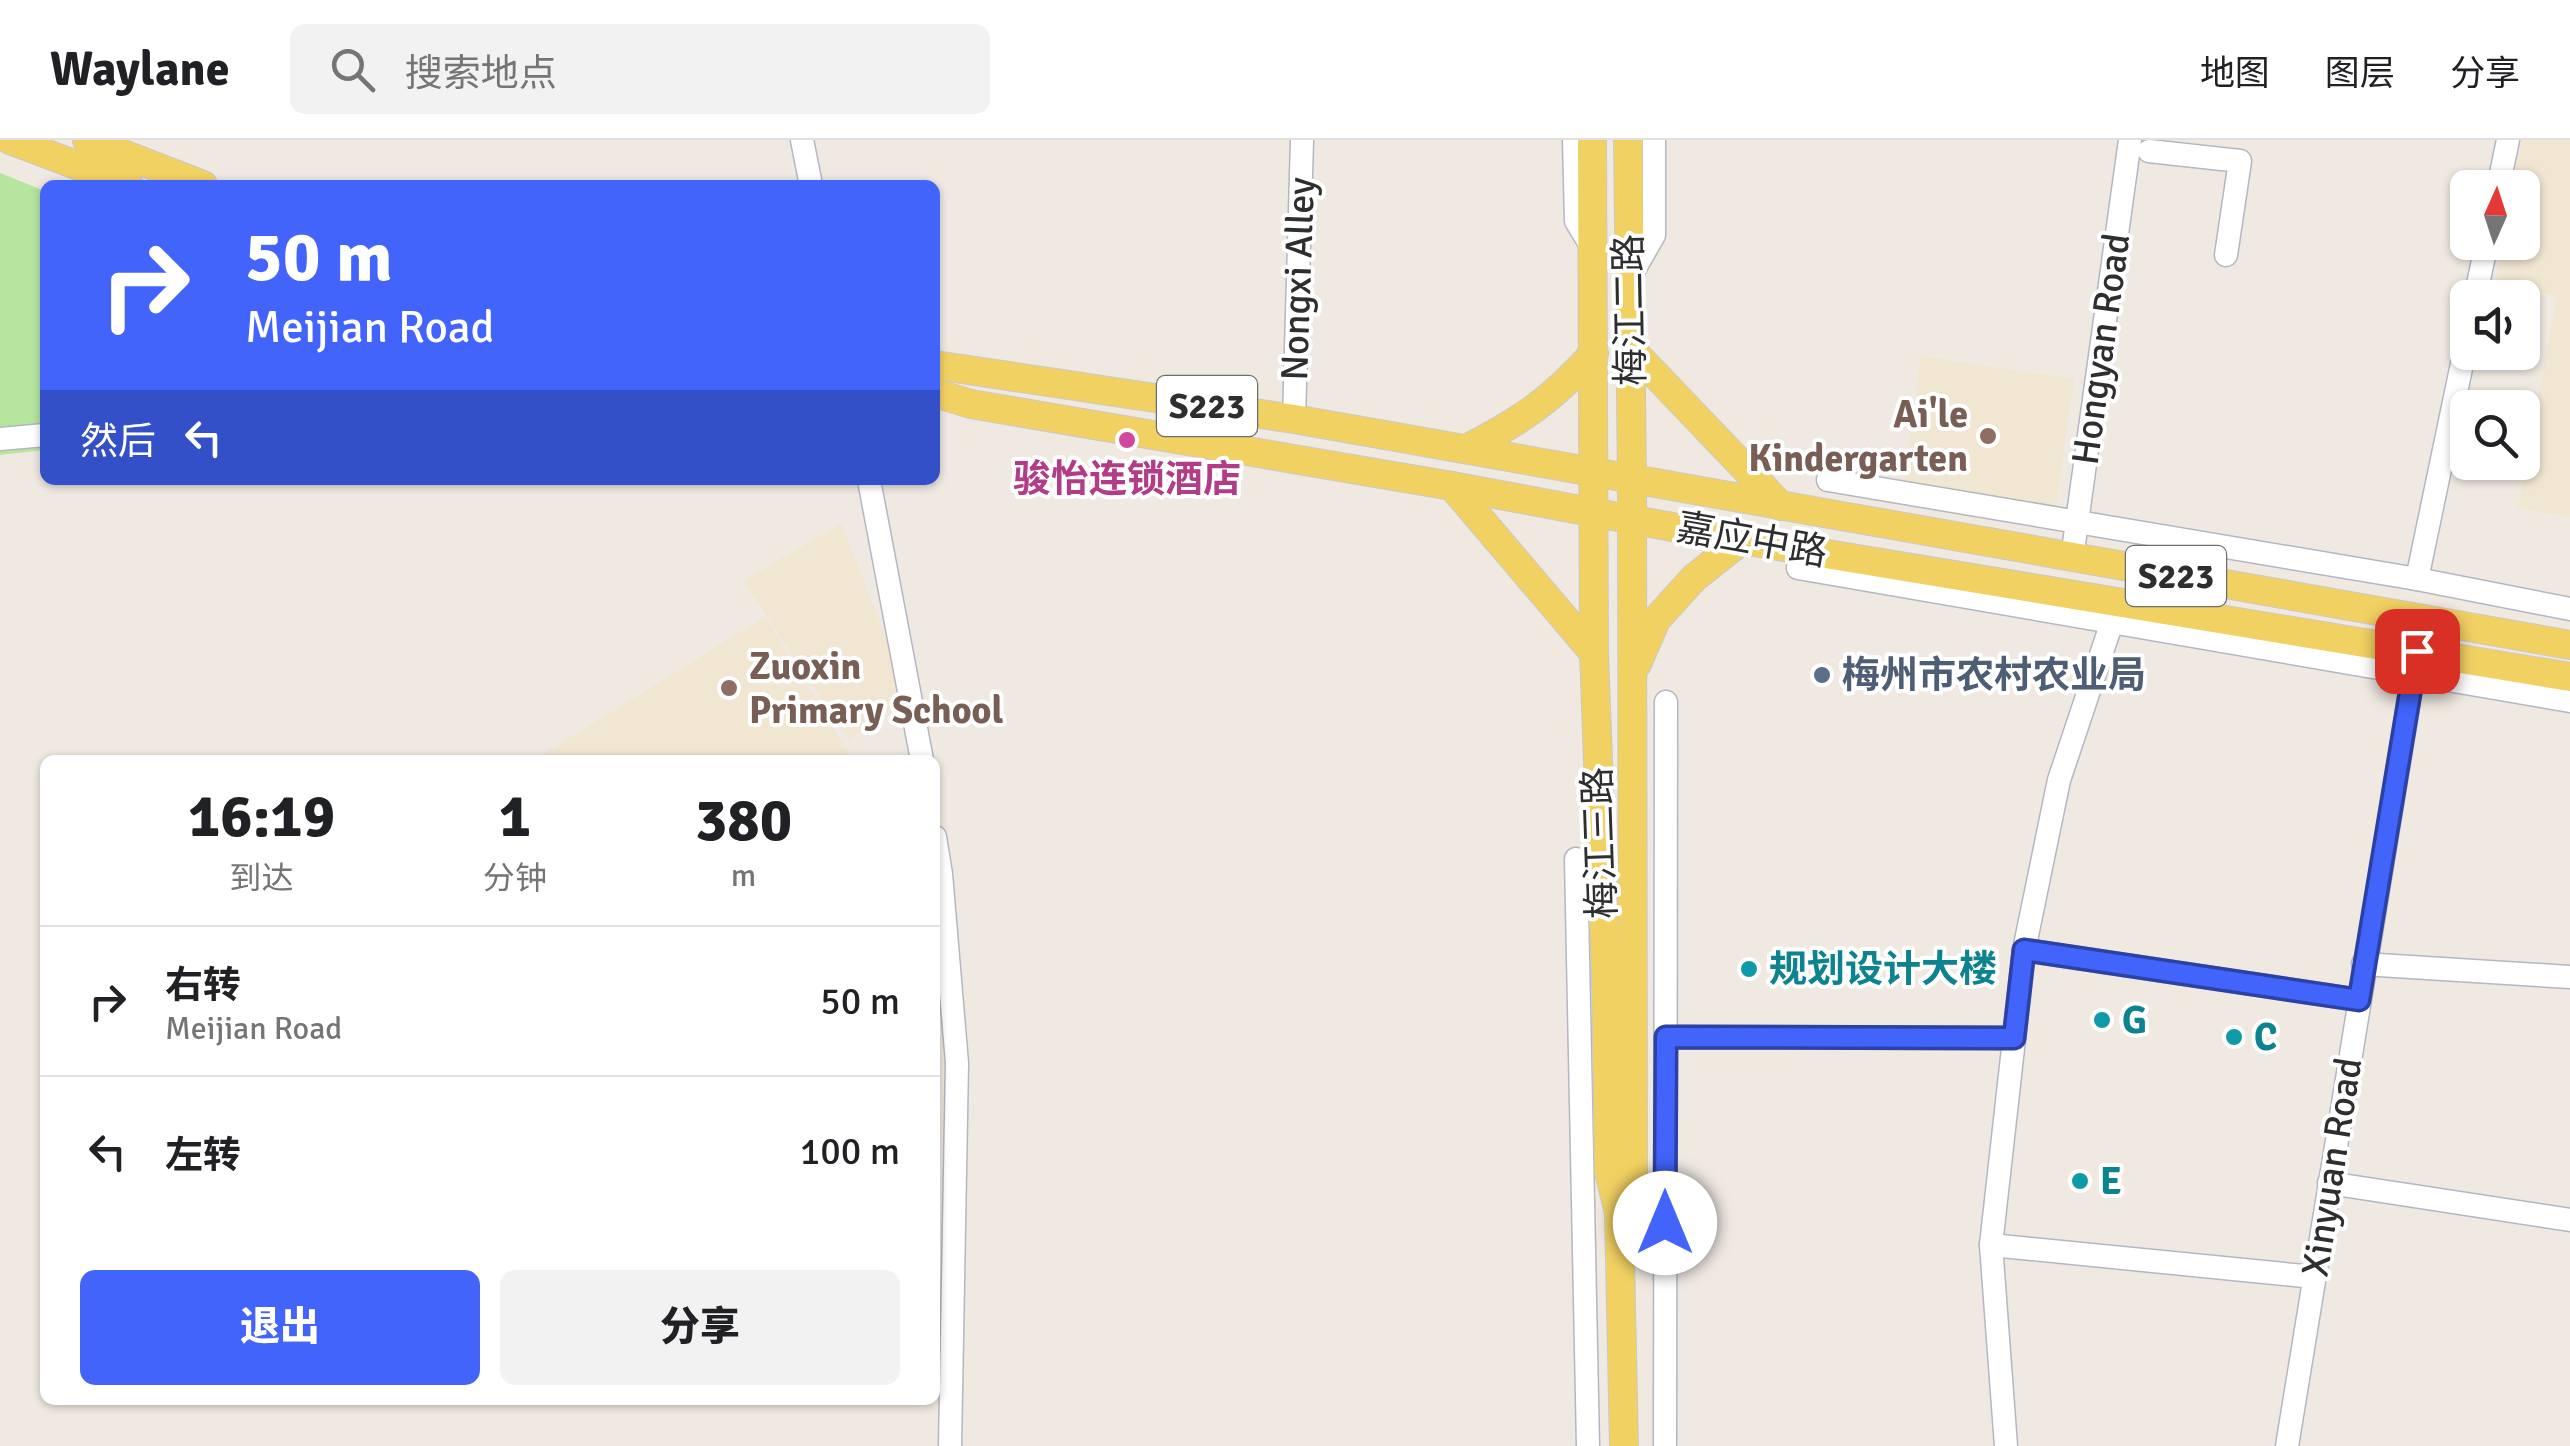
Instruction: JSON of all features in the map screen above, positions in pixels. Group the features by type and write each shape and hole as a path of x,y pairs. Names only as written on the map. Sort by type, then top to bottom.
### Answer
{"main road":[{"path":"10,140 116,180"},
{"path":"88,140 190,180"},
{"name":"梅江二路","path":"1592,140 1594,472"},
{"name":"梅江二路","path":"1628,140 1632,479"},
{"path":"1632,349 1782,506"},
{"path":"1466,449 1514,424 1559,392 1594,353"},
{"name":"嘉应中路","path":"940,365 1294,419 2570,645"},
{"name":"嘉应中路","path":"940,395 971,404 1452,486 2414,662 2570,677"},
{"path":"940,403 971,404"},
{"name":"梅江三路","path":"1594,472 1594,653 1606,974 1608,1172 1619,1213 1624,1446"},
{"name":"梅江三路","path":"1619,1213 1633,1173 1632,479"},
{"path":"1452,486 1594,653"},
{"path":"1632,675 1656,620 1694,578 1742,540"}],"street":[{"path":"802,140 810,180"},
{"name":"Nongxi Alley","path":"1294,419 1302,140"},
{"path":"1574,140 1576,221 1593,249"},
{"path":"1630,277 1654,235 1654,140"},
{"path":"2502,170 2508,140"},
{"path":"2140,145 2240,162 2226,255"},
{"name":"Hongyan Road","path":"2072,558 2140,145"},
{"path":"2417,579 2461,370"},
{"path":"0,439 40,435"},
{"path":"1828,480 2417,579 2570,609"},
{"path":"870,485 921,755"},
{"path":"1798,568 2414,662 2570,701"},
{"path":"2006,1446 1991,1245 2024,950 2059,780 2110,628"},
{"name":"Xinyuan Road","path":"2287,1446 2414,662"},
{"path":"1665,1446 1666,702"},
{"path":"1576,860 1588,1446"},
{"path":"940,891 956,1063 950,1446"},
{"path":"2024,950 2359,1000"},
{"path":"2363,964 2570,977"},
{"path":"1666,1037 2014,1038"},
{"path":"2329,1183 2570,1220"},
{"path":"1991,1245 2314,1277"}],"shaded area":[{"path":"2522,140 2570,140 2570,517 2518,508 2523,480 2540,480 2540,390 2557,296 2540,292 2540,280 2496,280 2500,260 2540,260 2540,170 2516,170"},
{"name":"Ai'le Kindergarten","path":"1921,356 2074,379 2055,513 1902,493"},
{"path":"841,524 909,695 850,740 743,581"},
{"name":"Zuoxin Primary School","path":"765,617 850,755 542,755"}],"green space":[{"path":"0,173 40,189 40,451 0,455"}],"place":[{"name":"Ai'le Kindergarten","path":"1988,436"},
{"name":"骏怡连锁酒店","path":"1127,440"},
{"name":"梅州市农村农业局","path":"1822,675"},
{"name":"Zuoxin Primary School","path":"729,688"},
{"name":"规划设计大楼","path":"1749,969"},
{"name":"G","path":"2102,1020"},
{"name":"C","path":"2234,1037"},
{"name":"E","path":"2080,1181"}],"route":[{"path":"1665,1223 1666,1037 2014,1038 2024,950 2359,1000 2417,651"}]}
